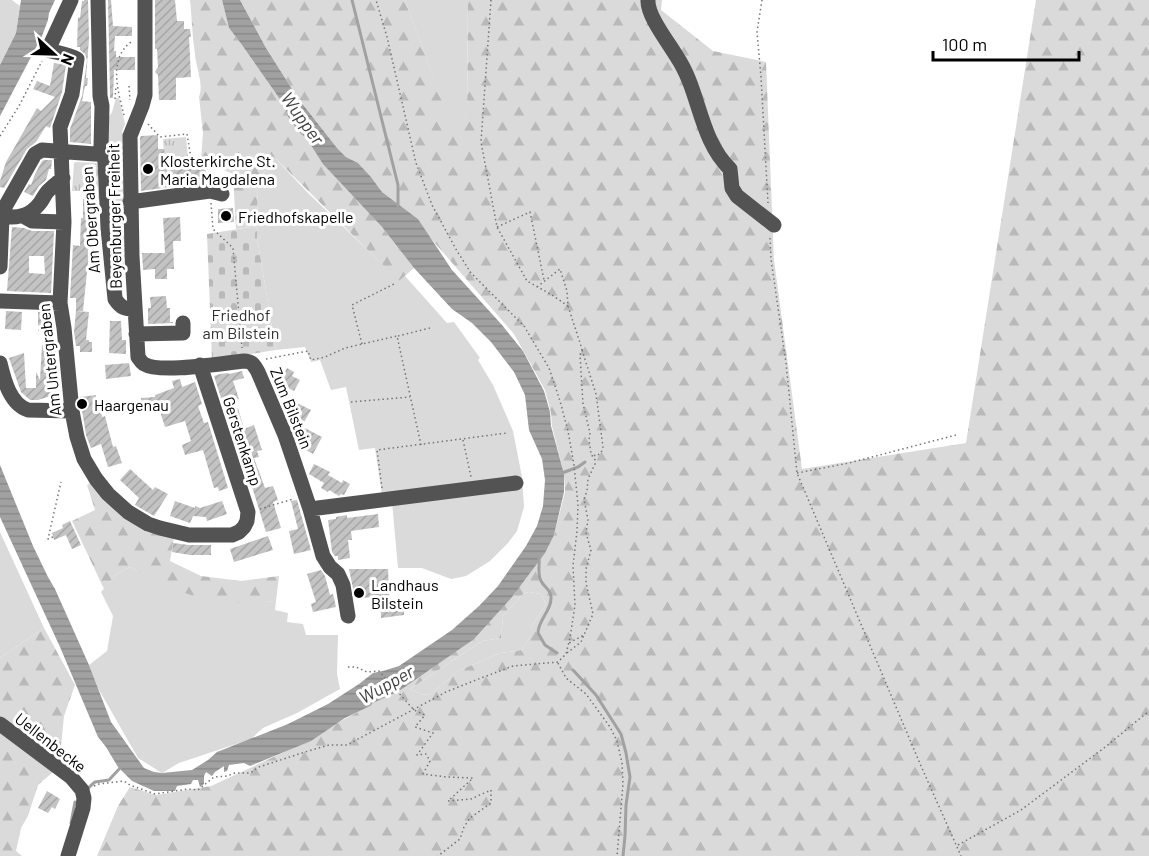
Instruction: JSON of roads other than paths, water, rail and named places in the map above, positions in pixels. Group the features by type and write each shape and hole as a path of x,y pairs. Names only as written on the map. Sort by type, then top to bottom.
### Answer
{"street":[{"name":"Am Untergraben","path":"71,0 48,50 77,59 72,94 60,127 64,222 60,303 72,411 84,459 96,480 108,494 128,512 148,524 189,535 232,535 239,532 246,520"},
{"name":"Am Obergraben","path":"98,0 102,106 99,152"},
{"name":"Beyenburger Freiheit","path":"145,0 145,95 131,119 130,136 130,202 137,352 140,360 153,367 200,366"},
{"path":"648,0 651,13 687,74 712,142 730,169 732,188 737,196 772,230"},
{"name":"Am Obergraben","path":"2,216 35,154 42,150 95,154 99,152"},
{"name":"Am Obergraben","path":"99,152 105,160 108,228 115,300 122,307 135,309"},
{"path":"0,267 2,216 13,218 33,211 63,178"},
{"path":"130,202 216,193"},
{"path":"23,216 32,221 64,222"},
{"path":"0,301 60,303"},
{"path":"136,334 183,333 183,323"},
{"name":"Zum Bilstein","path":"200,366 247,361 258,372 285,435 323,556 338,574 343,585 348,616"},
{"path":"0,363 7,388 16,404 28,410 72,411"},
{"name":"Gerstenkamp","path":"200,366 246,520"},
{"path":"307,502 384,499 516,483"},
{"name":"Uellenbecke","path":"0,724 71,777 80,787 84,801 68,856"}],"water":[{"path":"21,0 55,0 42,36 0,116 0,65 16,33"},
{"path":"222,0 240,0 266,48 297,97 337,148 346,157 358,163 382,192 418,219 452,270 523,351 544,391 564,474 564,492 554,535 545,553 512,597 474,639 399,691 345,718 311,741 250,766 244,763 229,765 227,771 224,772 224,766 212,776 206,772 204,784 200,787 198,780 193,780 191,784 177,786 175,791 154,791 132,781 118,767 98,737 60,647 0,517 0,465 33,546 89,665 111,722 144,768 162,773 192,770 217,752 288,724 328,704 373,673 399,666 452,630 498,586 526,546 537,526 543,506 545,480 542,459 529,430 525,395 514,372 491,342 472,323 452,309 414,268 382,227 323,164 307,139 298,131 287,115 284,105 229,28"}],"waterway":[{"name":"Wupper","path":"352,0 398,185 398,206"},
{"path":"562,473 585,462"},
{"path":"539,557 540,578 550,592 551,602 538,633 545,645 557,653"},
{"path":"573,670 596,695 621,734 630,777 623,856"},
{"name":"Uellenbecke","path":"87,789 95,782 109,780 121,767"},
{"name":"Uellenbecke","path":"71,823 75,802"}],"place":[{"name":"Klosterkirche St. Maria Magdalena","path":"148,169"},
{"name":"Friedhofskapelle","path":"226,216"},
{"name":"Haargenau","path":"82,404"},
{"name":"Landhaus Bilstein","path":"359,593"}],"park label":[{"name":"Friedhof am Bilstein","path":"241,323"}]}
